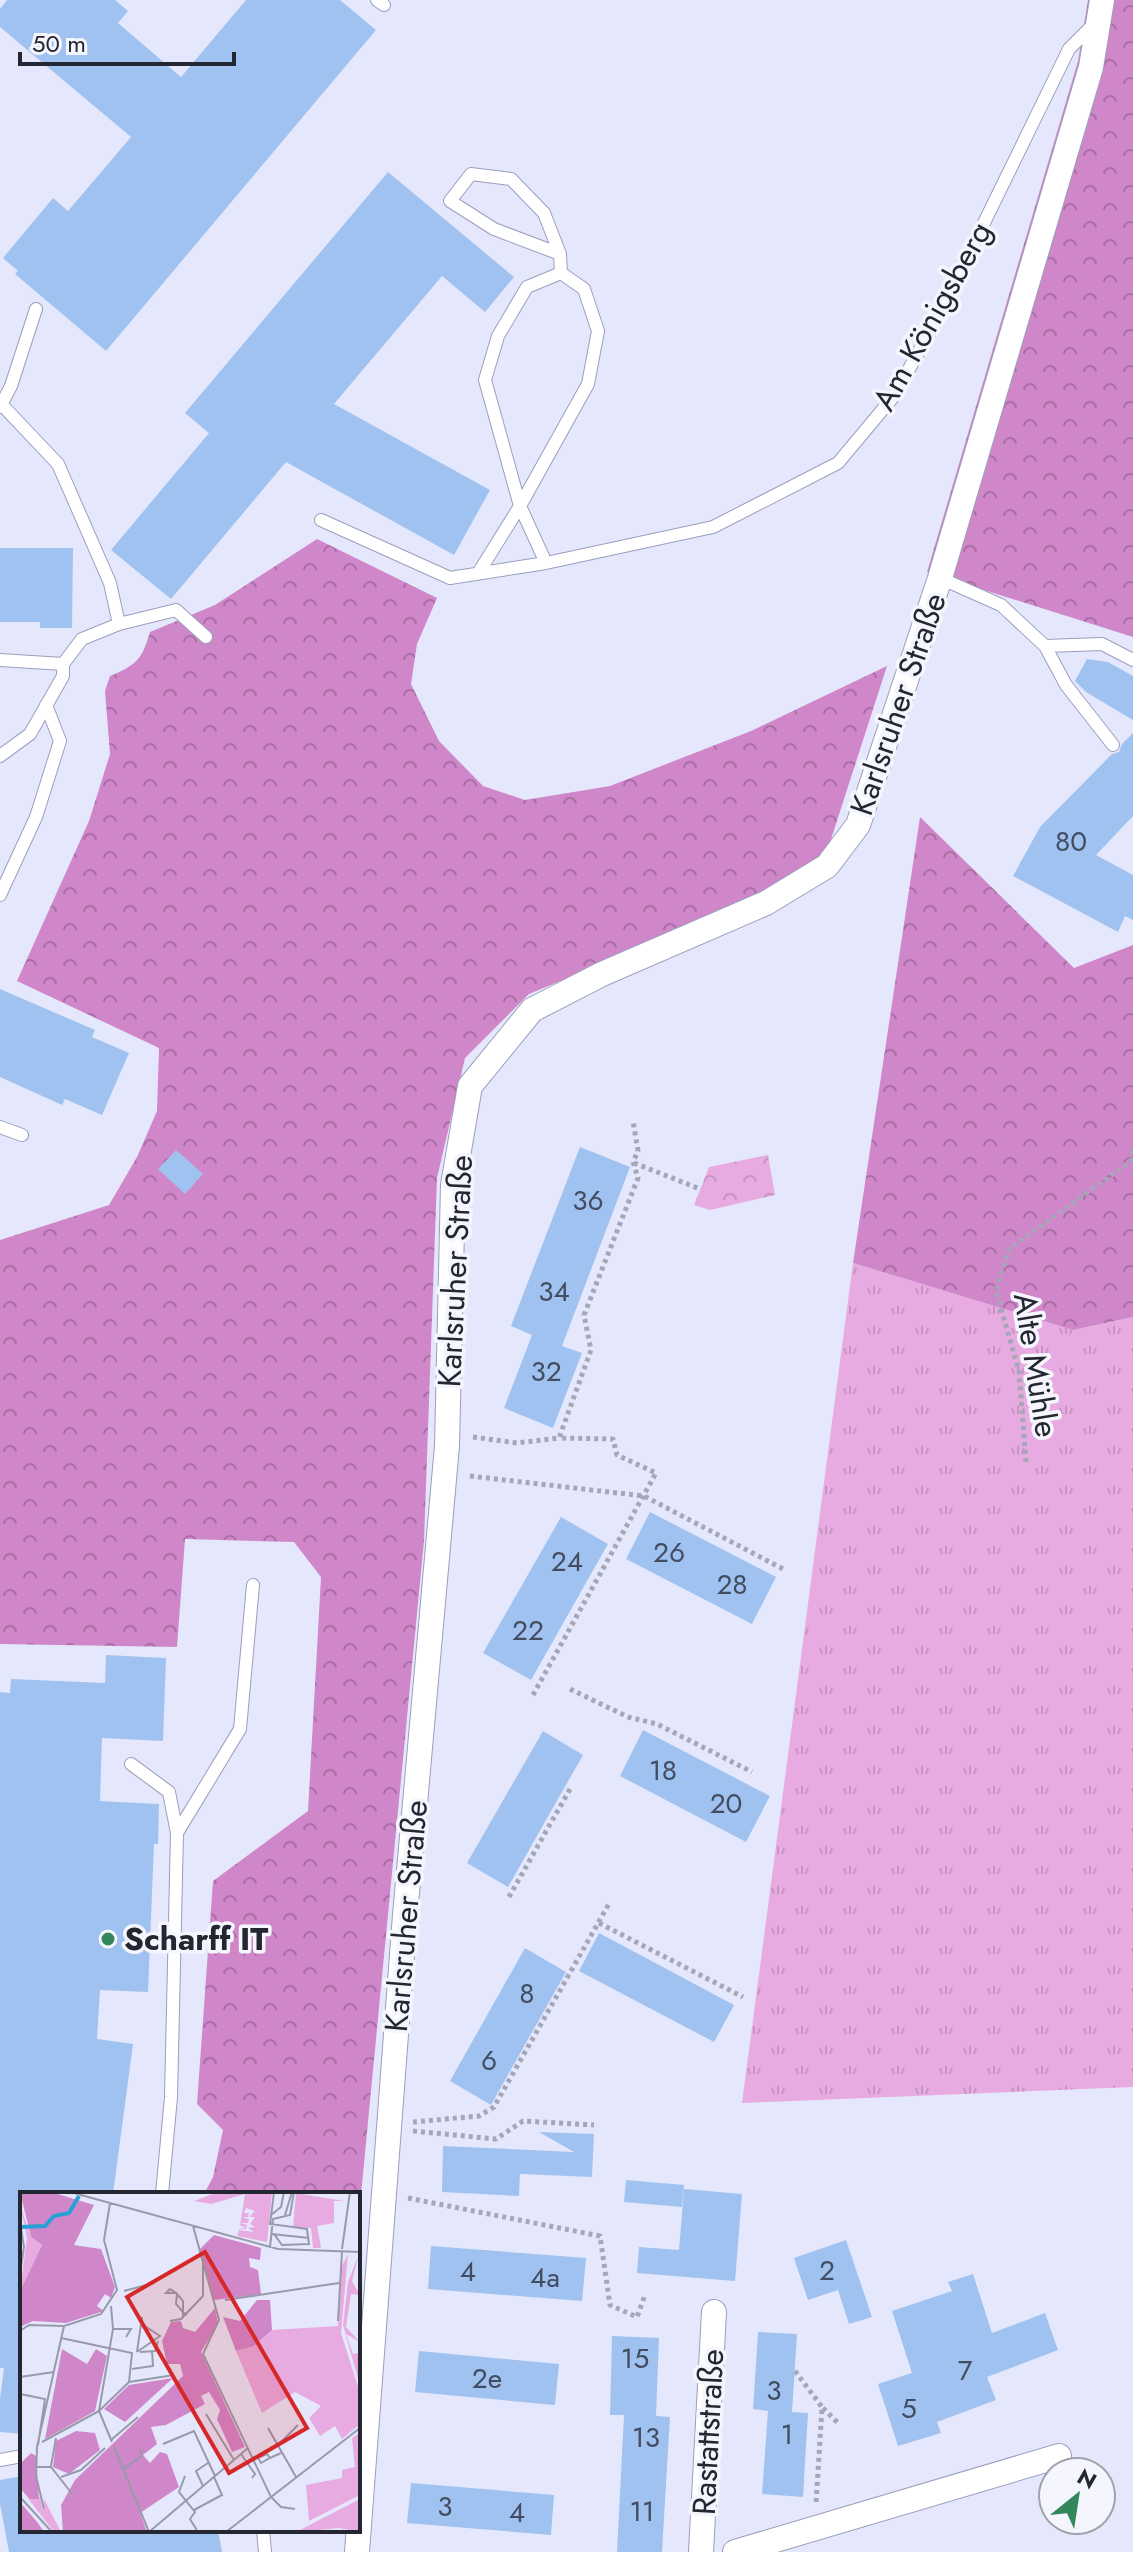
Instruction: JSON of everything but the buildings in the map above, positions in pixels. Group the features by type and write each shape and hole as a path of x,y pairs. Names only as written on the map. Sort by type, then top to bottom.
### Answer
{"street":[{"name":"Karlsruher Straße","path":"360,2484 364,2394 447,1446 453,1185 470,1086 532,1010 602,974 766,903 827,866 858,825 940,578 1091,67 1100,10"},
{"name":"Rastattstraße","path":"701,2552 714,2312"},
{"path":"735,2552 1037,2463"},
{"name":"Karlsruher Straße","path":"357,2552 358,2532"}],"lane":[{"name":"Am Königsberg","path":"321,520 450,578 546,563 713,527 838,463 894,396 937,319 1069,49 1100,10"},
{"path":"560,254 494,229 450,201 471,174 511,179 544,213 560,254 561,273"},
{"path":"546,563 520,506 485,380 498,336 527,287 561,273"},
{"path":"479,572 588,384 598,331 584,289 561,273"},
{"path":"36,309 11,386 1,406 58,464 110,583 119,624"},
{"path":"940,578 1001,605 1045,646 1066,685 1113,745"},
{"path":"0,756 30,734 63,676 63,664 82,639 119,624 176,610 206,637"},
{"path":"1045,646 1102,644 1133,660"},
{"path":"0,660 63,664"},
{"path":"0,895 36,817 60,741 46,705"},
{"path":"0,1127 22,1135"},
{"path":"177,1833 240,1729 253,1585"},
{"path":"131,1764 169,1792 177,1833 171,2097 162,2192"},
{"path":"0,2460 20,2456"},
{"path":"263,2532 265,2552"}],"path":[{"path":"559,1438 591,1350 584,1315 638,1178 633,1162 638,1151 633,1121"},
{"name":"Alte Mühle","path":"1026,1462 1019,1371 996,1291 1009,1249 1131,1161 1133,1147"},
{"path":"633,1162 700,1189"},
{"path":"471,1437 517,1443 559,1438 613,1439 617,1455 656,1473 533,1695"},
{"path":"468,1476 645,1497 785,1570"},
{"path":"570,1689 628,1717 657,1724 752,1772"},
{"path":"509,1897 570,1789"},
{"path":"413,2122 479,2116 494,2107 610,1902"},
{"path":"599,1923 743,1997"},
{"path":"412,2131 496,2139 523,2121 594,2125"},
{"path":"407,2198 600,2236 610,2305 637,2317 645,2295"},
{"path":"795,2371 838,2423"},
{"path":"814,2529 822,2407"}],"green space":[{"path":"1088,0 1133,0 1133,637 927,572 1078,61"},
{"path":"317,539 437,598 417,644 411,684 439,741 483,786 525,800 610,786 751,731 887,666 824,861 758,899 529,994 465,1058 437,1178 424,1541 360,2205 360,2192 205,2192 213,2177 223,2130 197,2104 213,1881 308,1811 321,1577 294,1542 185,1539 177,1647 0,1644 0,1240 109,1205 137,1157 157,1111 159,1048 17,981 89,821 110,754 105,691 110,676 137,660 150,632 215,605"},
{"path":"920,817 1074,968 1133,945 1133,1317 1073,1330 853,1263"},
{"path":"768,1155 775,1195 710,1210 694,1205 709,1167"},
{"path":"853,1263 1073,1330 1133,1317 1133,2087 742,2103"}],"place":[{"name":"Scharff IT","path":"108,1939"}]}
